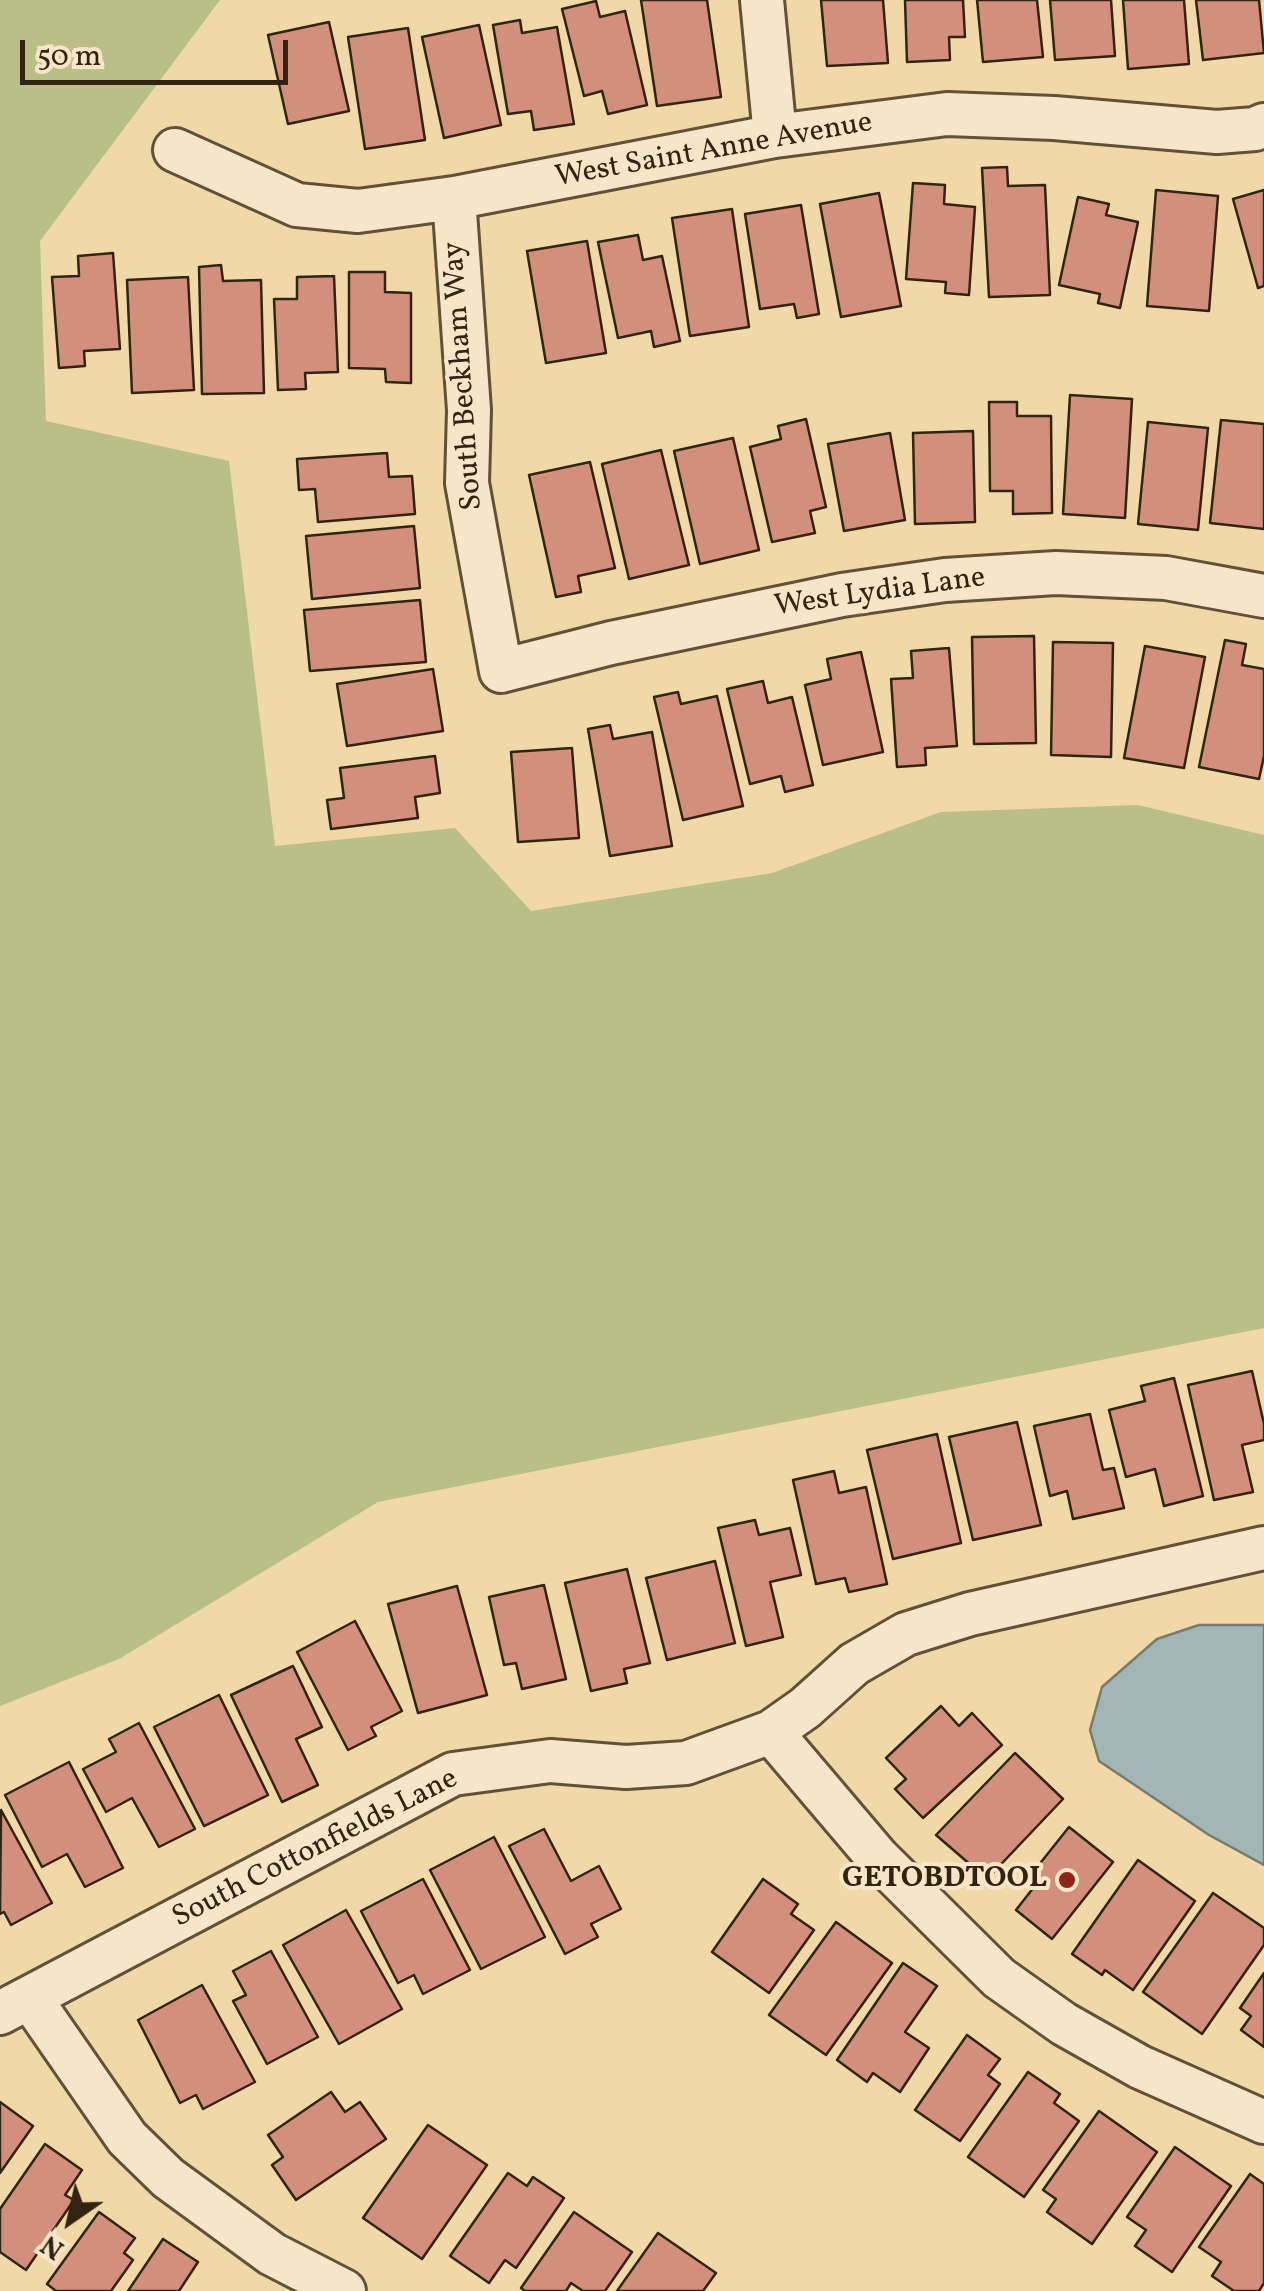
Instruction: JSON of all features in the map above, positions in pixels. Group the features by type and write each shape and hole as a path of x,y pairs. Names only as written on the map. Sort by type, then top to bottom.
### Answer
{"street":[{"path":"762,0 776,136"},
{"name":"West Saint Anne Avenue","path":"175,150 297,205 358,212 454,198 776,136 947,114 1054,118 1217,132 1255,130 1264,124"},
{"name":"South Beckham Way","path":"454,198 469,410 468,482 501,671"},
{"name":"West Lydia Lane","path":"501,671 610,643 764,611 945,580 1056,573 1166,578 1264,596"},
{"name":"South Cottonfields Lane","path":"15,2006 453,1774 550,1761 626,1767 686,1762 771,1732 854,1664 906,1634 970,1614 1264,1548"},
{"path":"771,1732 878,1858 1000,1978 1064,2024 1140,2067 1264,2122"},
{"path":"15,2006 127,2138 168,2178 272,2254 344,2291"}],"green space":[{"path":"0,0 220,0 40,241 46,421 229,461 275,846 455,828 531,911 772,873 941,812 1138,805 1264,835 1264,1328 378,1502 119,1659 0,1706"}],"shaded area":[{"path":"1199,1625 1264,1625 1264,1865 1209,1835 1099,1761 1090,1730 1102,1687 1157,1639"}],"building":[{"path":"641,0 707,0 721,97 657,106"},
{"path":"821,0 883,0 888,63 827,66"},
{"path":"905,0 963,0 965,37 949,37 950,60 907,62"},
{"path":"977,0 1037,0 1043,57 983,62"},
{"path":"1050,0 1111,0 1115,56 1055,60"},
{"path":"1123,0 1184,0 1189,64 1128,69"},
{"path":"1196,0 1259,0 1264,53 1203,60"},
{"path":"596,1 600,17 625,11 647,105 608,114 602,91 584,96 562,9"},
{"path":"520,20 522,33 557,27 574,124 534,130 531,111 508,114 493,25"},
{"path":"329,22 349,111 288,124 268,35"},
{"path":"479,25 501,125 444,138 422,37"},
{"path":"408,28 425,140 365,149 348,37"},
{"path":"1007,167 1008,186 1045,185 1050,295 989,297 982,168"},
{"path":"913,183 945,185 944,204 975,207 969,295 945,293 946,282 906,279"},
{"path":"1156,190 1218,196 1209,311 1147,306"},
{"path":"1264,190 1264,286 1258,288 1233,199"},
{"path":"879,193 901,306 841,317 820,204"},
{"path":"1078,197 1109,204 1106,215 1138,222 1120,308 1098,303 1100,294 1059,285"},
{"path":"801,205 819,314 797,318 794,304 760,309 745,214"},
{"path":"732,209 749,327 690,336 672,218"},
{"path":"638,235 643,260 662,256 680,341 654,347 651,331 618,338 598,242"},
{"path":"587,241 606,353 546,363 527,251"},
{"path":"113,253 120,349 84,351 85,366 59,368 52,277 79,276 78,256"},
{"path":"221,265 223,281 261,280 264,393 202,394 199,267"},
{"path":"349,272 385,272 385,292 411,293 411,383 386,382 385,369 349,368"},
{"path":"334,276 338,372 305,373 306,389 278,390 274,299 297,299 297,277"},
{"path":"188,277 194,390 132,393 127,280"},
{"path":"1070,395 1132,399 1125,518 1063,514"},
{"path":"989,402 1017,402 1017,416 1051,416 1052,513 1013,514 1013,491 990,491"},
{"path":"806,419 826,507 810,511 815,533 772,542 750,447 781,439 778,426"},
{"path":"1221,420 1264,424 1264,529 1210,523"},
{"path":"1148,422 1208,428 1198,530 1138,524"},
{"path":"973,431 975,522 915,524 913,433"},
{"path":"890,433 905,520 844,531 828,444"},
{"path":"733,438 759,550 700,564 674,451"},
{"path":"661,450 689,565 629,579 602,464"},
{"path":"387,453 389,477 412,476 415,514 318,522 315,489 299,490 297,459"},
{"path":"590,462 615,568 578,576 581,592 556,597 529,475"},
{"path":"414,526 420,588 312,599 306,536"},
{"path":"420,600 426,662 310,671 304,610"},
{"path":"1034,636 1036,743 974,744 972,637"},
{"path":"1225,640 1246,644 1242,665 1264,669 1264,756 1259,779 1199,767"},
{"path":"1053,642 1113,643 1111,757 1051,755"},
{"path":"1145,646 1205,657 1184,768 1124,758"},
{"path":"949,648 957,746 925,748 926,765 897,767 891,679 913,678 911,651"},
{"path":"861,652 883,752 823,765 805,685 831,679 827,659"},
{"path":"433,669 443,731 347,746 337,684"},
{"path":"763,681 768,703 792,697 813,785 785,792 781,776 750,784 727,689"},
{"path":"678,692 681,704 717,696 743,806 683,820 654,697"},
{"path":"610,725 613,739 652,732 672,846 610,856 588,729"},
{"path":"572,748 579,838 518,842 511,752"},
{"path":"435,756 440,793 415,797 418,818 331,829 327,800 344,798 340,768"},
{"path":"1252,1371 1264,1424 1264,1440 1242,1445 1253,1492 1214,1500 1188,1385"},
{"path":"1174,1378 1203,1496 1164,1506 1155,1469 1126,1477 1109,1410 1145,1401 1141,1386"},
{"path":"1090,1414 1103,1470 1114,1468 1124,1508 1073,1519 1067,1491 1050,1496 1034,1426"},
{"path":"1017,1422 1041,1525 973,1540 949,1437"},
{"path":"937,1434 961,1543 893,1559 867,1450"},
{"path":"834,1471 839,1493 866,1487 887,1584 849,1592 845,1578 816,1584 793,1480"},
{"path":"755,1520 759,1535 790,1528 801,1575 770,1582 783,1637 746,1646 718,1528"},
{"path":"715,1561 735,1643 667,1660 646,1578"},
{"path":"627,1569 650,1663 624,1669 627,1683 591,1691 565,1583"},
{"path":"544,1585 566,1679 522,1689 516,1663 504,1665 489,1597"},
{"path":"457,1586 487,1695 418,1713 388,1604"},
{"path":"355,1621 402,1711 371,1727 376,1736 348,1750 297,1652"},
{"path":"293,1666 322,1727 296,1739 318,1785 282,1802 231,1695"},
{"path":"219,1695 268,1795 204,1826 154,1727"},
{"path":"941,1706 959,1726 972,1713 1002,1745 923,1818 895,1789 906,1779 886,1758"},
{"path":"139,1723 195,1829 159,1847 132,1798 106,1812 83,1769 116,1752 109,1739"},
{"path":"1015,1753 1063,1799 987,1879 936,1835"},
{"path":"69,1762 123,1868 85,1887 67,1854 42,1867 5,1795"},
{"path":"1,1810 52,1903 11,1925 4,1912 0,1914"},
{"path":"1069,1827 1113,1862 1052,1939 1016,1910 1034,1887 1026,1881"},
{"path":"544,1829 571,1881 599,1866 621,1909 591,1924 598,1937 565,1954 509,1846"},
{"path":"494,1837 545,1937 481,1969 430,1870"},
{"path":"1138,1860 1195,1901 1133,1990 1072,1954"},
{"path":"423,1879 470,1970 423,1994 414,1975 398,1983 361,1911"},
{"path":"763,1879 798,1904 791,1914 814,1930 769,1993 712,1952"},
{"path":"1213,1893 1264,1928 1264,1945 1202,2034 1143,1992"},
{"path":"346,1910 402,2009 339,2044 283,1945"},
{"path":"836,1922 892,1963 826,2055 769,2015"},
{"path":"271,1951 318,2037 267,2064 233,2001 246,1995 233,1971"},
{"path":"903,1963 937,1986 905,2032 929,2048 900,2092 873,2073 867,2082 837,2060"},
{"path":"1264,1973 1264,2047 1241,2030 1251,2016 1240,2008"},
{"path":"202,1985 255,2082 203,2109 196,2095 180,2103 138,2020"},
{"path":"967,2035 1000,2059 988,2075 1000,2084 960,2141 915,2110"},
{"path":"1028,2072 1060,2094 1054,2103 1079,2121 1024,2197 968,2157"},
{"path":"331,2092 345,2112 360,2102 386,2139 296,2200 272,2165 283,2157 268,2135"},
{"path":"0,2102 33,2126 0,2173"},
{"path":"1099,2111 1157,2152 1092,2244 1047,2212 1056,2199 1043,2190"},
{"path":"428,2125 487,2165 422,2259 363,2218"},
{"path":"45,2144 82,2170 65,2195 74,2200 26,2270 0,2252 0,2209"},
{"path":"1175,2147 1231,2186 1172,2272 1135,2246 1146,2230 1127,2217"},
{"path":"508,2173 527,2186 533,2177 564,2198 516,2268 505,2260 489,2283 450,2256"},
{"path":"1250,2174 1264,2184 1264,2283 1259,2291 1234,2291 1212,2276 1221,2262 1199,2247"},
{"path":"99,2212 135,2238 124,2253 133,2260 111,2291 56,2291 47,2284"},
{"path":"574,2212 632,2252 605,2291 583,2291 571,2283 566,2291 525,2291 521,2288"},
{"path":"658,2233 716,2273 703,2291 617,2291"},
{"path":"163,2239 198,2262 179,2291 128,2291"}],"place":[{"name":"GETOBDTOOL","path":"1067,1880"}]}
